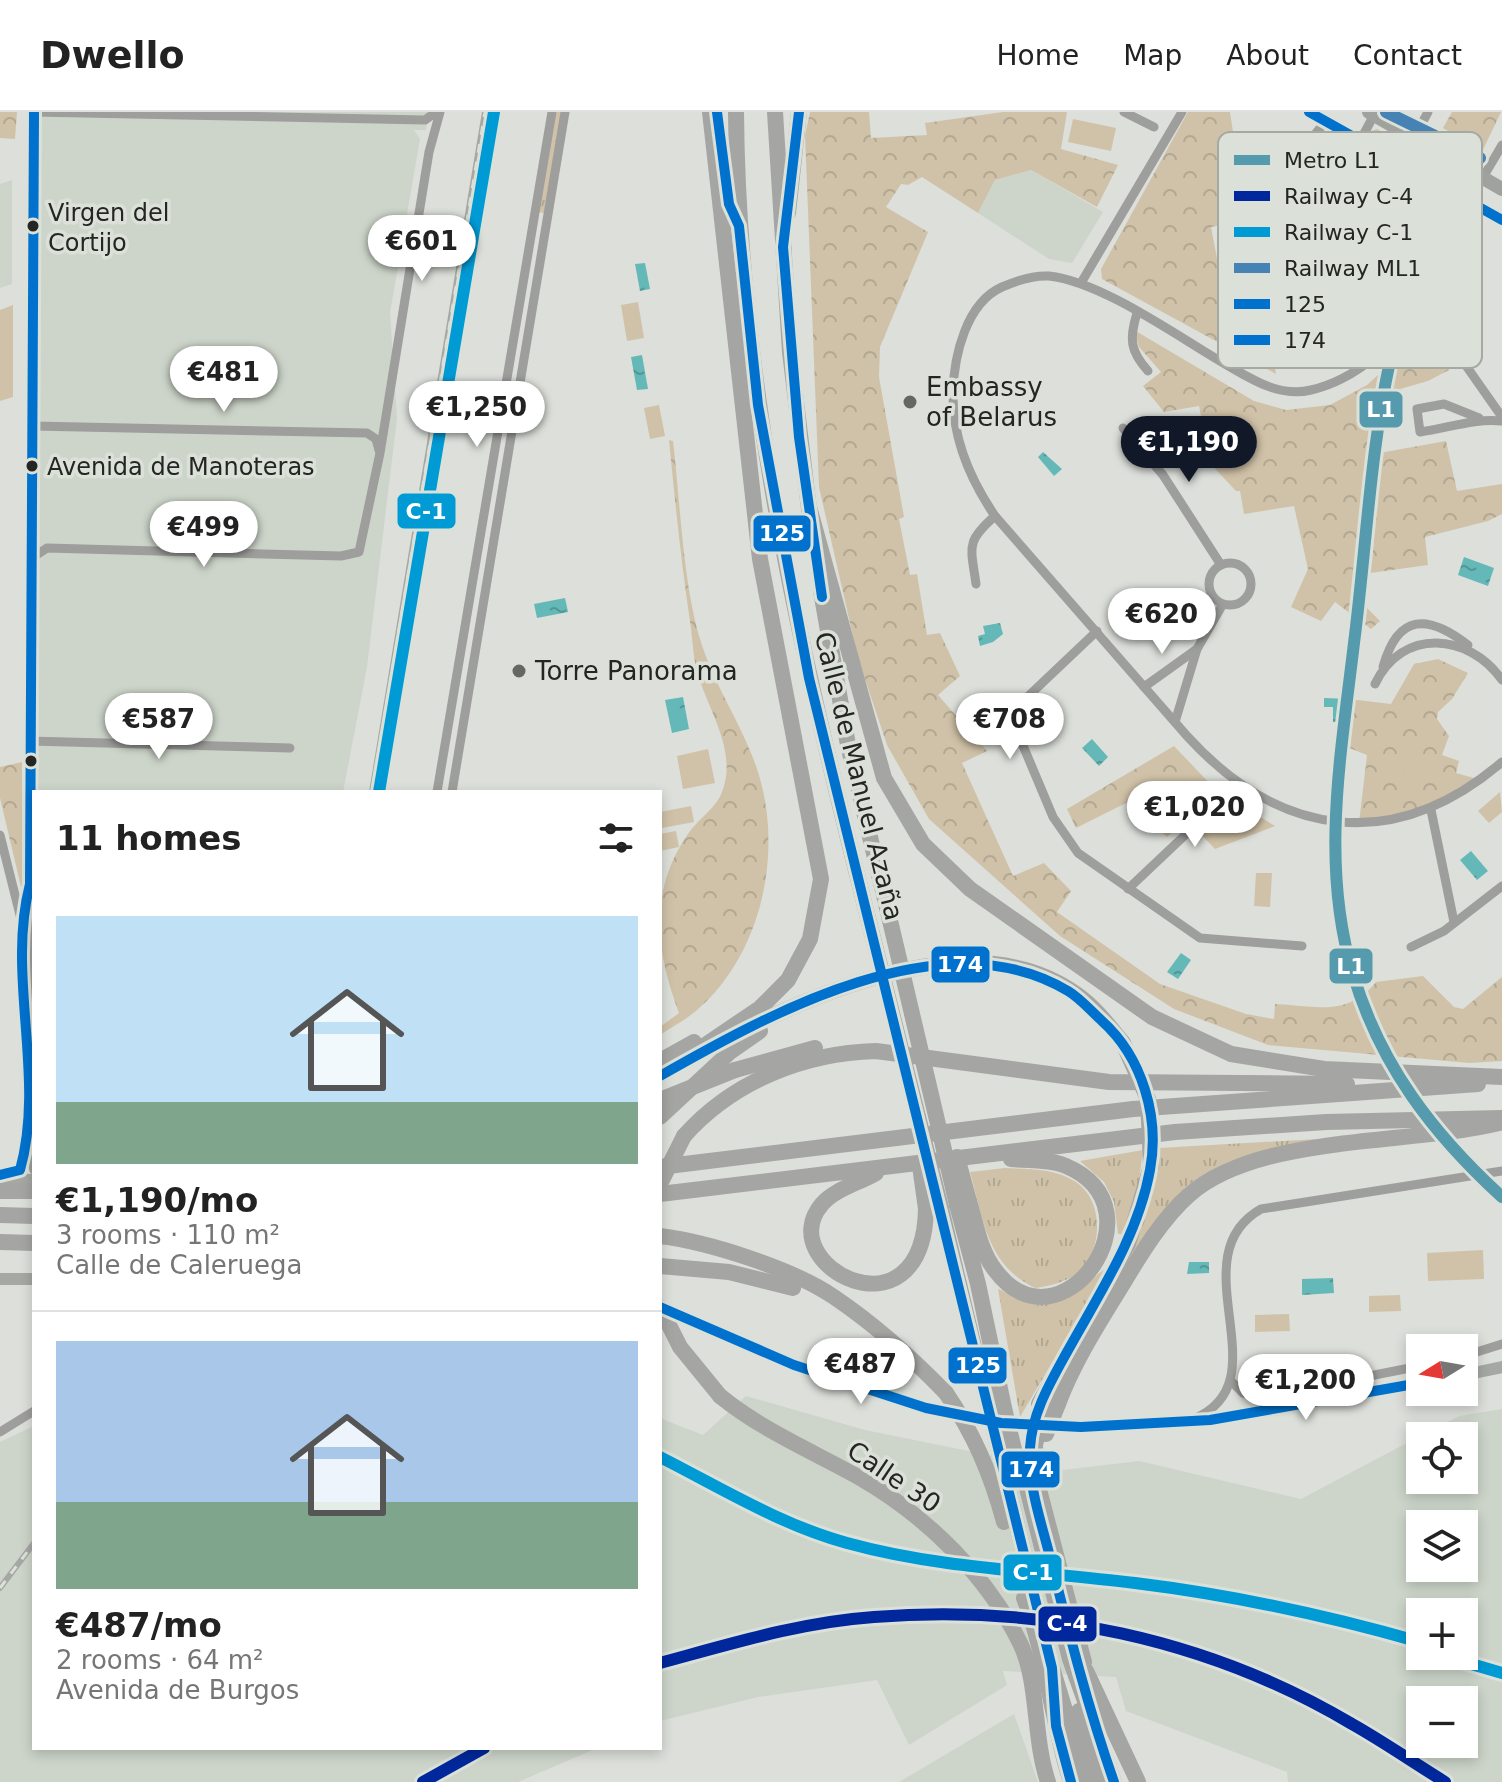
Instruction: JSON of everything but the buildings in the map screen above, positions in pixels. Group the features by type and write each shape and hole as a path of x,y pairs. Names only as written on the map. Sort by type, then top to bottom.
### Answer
{"highway":[{"path":"663,1069 760,1008 788,980 810,939 821,879 757,528 710,112"},
{"path":"717,112 729,204 739,226"},
{"name":"Calle de Manuel Azaña","path":"736,112 739,226 758,405 793,606 868,918 869,946 917,1147 948,1206"},
{"name":"Calle de Manuel Azaña","path":"775,112 790,352 832,665 916,1023 948,1206"},
{"path":"783,247 799,112"},
{"path":"758,405 755,434 769,602"},
{"path":"809,507 884,778 896,804 923,844 970,889 1152,1017 1231,1054 1324,1069 1502,1080"},
{"path":"663,1069 792,1006 859,982 911,968 1003,966 1075,993 1123,1043 1148,1099 1151,1166 1128,1244 1050,1383 1047,1405"},
{"path":"662,1115 754,1034 782,1017 859,982"},
{"path":"662,1099 735,1070 805,1049 829,1046 843,1052"},
{"path":"662,1180 684,1136 706,1113 740,1089 806,1059 843,1052 876,1051 1069,1078 1421,1087"},
{"path":"662,1167 1133,1109 1502,1080"},
{"path":"662,1194 1175,1132 1355,1121 1502,1120"},
{"path":"1071,1782 1051,1704 1057,1659 1030,1472 1031,1433 1147,1245 1188,1196 1207,1181 1230,1170 1294,1152 1469,1130 1502,1120"},
{"path":"948,1206 983,1248 994,1270 1010,1286 1027,1295 1049,1296 1063,1292 1083,1280 1099,1260 1105,1241 1106,1217 1100,1196 1082,1175 1060,1164 970,1157"},
{"path":"883,1169 822,1203 812,1222 813,1242 832,1270 848,1280 866,1285 890,1281 906,1272 948,1206"},
{"path":"0,1191 32,1191"},
{"path":"948,1206 978,1284 996,1407 1087,1782"},
{"path":"0,1215 32,1216"},
{"path":"662,1236 740,1256 833,1296 911,1357 946,1393 968,1426 985,1461 1024,1598 1057,1659 1114,1782"},
{"path":"0,1242 32,1243"},
{"path":"662,1266 729,1272 785,1285 860,1318"},
{"name":"Calle 30","path":"662,1311 680,1347 720,1396 740,1413 896,1501 943,1540 987,1592 1057,1659 1091,1686 1122,1742 1138,1782"},
{"name":"Calle 30","path":"1047,1405 1044,1472 1057,1659"},
{"path":"996,1407 1026,1484 1057,1659 1045,1732 1060,1782"},
{"path":"1018,1466 1057,1659 1099,1782"},
{"name":"Calle 30","path":"1048,1782 1036,1741 1028,1666 1057,1659"},
{"path":"1122,1742 1146,1782"}],"main road":[{"path":"1309,112 1344,132"},
{"path":"1372,113 1404,132"},
{"path":"1482,178 1502,189"},
{"path":"1482,209 1502,220"}],"street":[{"path":"0,1177 20,1170 27,1145 32,1034 29,560 33,426 34,112 425,120 438,112"},
{"path":"30,535 38,546 47,548 356,554 364,541 408,263 438,112"},
{"path":"437,790 552,112"},
{"path":"452,790 565,112"},
{"path":"1124,112 1154,127"},
{"path":"1417,132 1428,112"},
{"path":"1081,283 1181,113"},
{"path":"1364,132 1372,113"},
{"path":"1317,132 1326,122"},
{"path":"1482,178 1502,145"},
{"path":"1218,359 1081,283 1046,276 1017,281 995,290 973,312 961,343 953,388 953,419 975,487 995,516 1144,687 1215,767 1238,785 1293,811 1321,820 1375,822 1431,810 1481,780 1502,762"},
{"path":"1137,313 1131,334 1132,353 1148,371"},
{"path":"510,351 525,353"},
{"path":"1234,368 1271,389 1311,391 1358,368"},
{"path":"1467,368 1502,419"},
{"path":"1479,418 1462,426 1420,432 1417,409 1444,404 1479,418 1502,419"},
{"path":"33,426 367,433 376,439 380,453"},
{"path":"1123,428 1163,475 1221,565"},
{"path":"492,462 508,463"},
{"path":"976,584 970,543 973,535 995,516"},
{"path":"29,560 47,548"},
{"path":"1234,563 1246,570 1251,583 1248,596 1237,605 1223,604 1213,597 1209,585 1212,573 1221,565 1234,563"},
{"path":"471,588 486,590"},
{"path":"1175,722 1197,649 1223,604"},
{"path":"1375,684 1389,643 1412,624 1430,622 1448,629 1483,657 1502,680"},
{"path":"1097,631 1021,703 1011,717 1053,817 1078,853 1175,923 1209,942 1302,946"},
{"path":"1382,670 1403,651 1417,645 1459,645 1483,657"},
{"path":"1144,687 1197,649"},
{"path":"451,710 466,713"},
{"path":"29,741 290,748"},
{"path":"1128,889 1238,785"},
{"path":"1431,810 1454,922"},
{"path":"0,835 21,919 32,1034"},
{"path":"30,884 21,919 26,929 30,981"},
{"path":"1411,947 1454,922 1502,886"},
{"path":"27,1145 32,1163"},
{"path":"1190,1420 1212,1411 1232,1382 1227,1264 1229,1241 1246,1218 1261,1209 1502,1171"},
{"path":"0,1177 32,1180"},
{"path":"0,1279 32,1279"},
{"path":"662,1308 794,1365 941,1411 1001,1423 1081,1427 1235,1416 1406,1385"},
{"path":"1478,1352 1502,1344"},
{"path":"1478,1372 1502,1367"},
{"path":"1232,1382 1243,1393 1258,1398 1406,1369"},
{"path":"0,1432 32,1412"}],"shaded area":[{"path":"38,112 428,112 426,130 414,130 420,139 390,313 397,418 367,667 343,790 32,790 32,810 29,761 29,560 37,532"},
{"path":"1031,170 1103,212 1072,263 1049,259 978,213 995,180"},
{"path":"12,180 12,284 0,288 0,184"},
{"path":"746,1396 865,1430 1063,1470 1139,1461 1301,1499 1406,1443 1406,1494 1478,1494 1478,1422 1448,1422 1459,1416 1502,1409 1502,1782 1288,1782 1287,1772 1126,1711 1116,1677 1003,1671 1007,1685 909,1745 877,1680 758,1697 662,1721 662,1419 703,1435"},
{"path":"32,1427 32,1750 592,1750 518,1782 0,1782 0,1442"},
{"path":"1014,1714 1038,1782 899,1782"}],"green space":[{"path":"0,112 17,112 15,139 0,138"},
{"path":"555,112 561,112 544,213 538,212"},
{"path":"810,112 869,112 871,138 927,135 925,123 1003,112 1067,112 1061,149 1118,165 1097,207 1031,170 995,180 978,213 922,177 908,185 901,184 886,207 928,232 880,347 879,377 904,517 899,519 910,575 917,574 927,635 940,633 960,676 938,695 987,751 962,763 1013,876 1044,863 1071,891 1057,912 1160,984 1246,1014 1274,1019 1275,1004 1343,1005 1365,993 1376,982 1423,976 1454,1007 1463,1009 1502,977 1502,1061 1469,1063 1268,1045 1174,1009 1060,936 929,819 887,745 858,658 819,487 805,135"},
{"path":"1188,112 1230,112 1233,132 1218,132 1218,226 1211,227 1218,264 1218,342 1102,279 1101,269"},
{"path":"1452,112 1501,112 1482,152 1482,132 1450,132 1443,128"},
{"path":"1073,119 1116,128 1111,151 1068,142"},
{"path":"638,302 644,338 627,341 621,305"},
{"path":"13,305 13,397 0,401 0,310"},
{"path":"1134,330 1254,401 1286,410 1330,405 1367,385 1386,368 1448,368 1428,381 1365,399 1374,454 1446,441 1457,491 1502,484 1502,514 1488,521 1425,537 1428,565 1363,574 1363,604 1380,621 1371,629 1335,602 1321,621 1291,607 1308,569 1294,506 1244,514 1240,491 1236,491 1205,458 1209,457 1199,406 1164,412 1143,386 1161,372 1139,347"},
{"path":"659,405 665,436 650,439 644,408"},
{"path":"669,440 673,441 694,617 712,671 756,766 768,831 762,898 738,960 719,987 696,1011 662,1034 662,1026 679,1013 662,950 662,900 666,877 688,834 719,798 727,764 721,735 695,659"},
{"path":"1438,659 1468,673 1452,699 1438,712 1437,719 1449,736 1442,755 1459,761 1456,773 1481,780 1431,810 1359,823 1367,755 1347,747 1349,699 1391,704 1414,664"},
{"path":"1174,746 1213,787 1214,794 1167,837 1128,802 1076,828 1067,809"},
{"path":"708,749 715,783 683,789 677,756"},
{"path":"1412,752 1420,777 1406,781 1399,756"},
{"path":"22,762 22,891 0,798 0,767"},
{"path":"1152,786 1179,813 1165,827 1138,799"},
{"path":"1500,792 1502,812 1489,823 1478,811"},
{"path":"1241,805 1275,826 1215,849 1200,833 1230,808"},
{"path":"691,806 694,822 662,828 662,812"},
{"path":"676,831 679,847 662,851 662,834"},
{"path":"1256,873 1272,873 1270,907 1254,906"},
{"path":"1318,1139 1249,1155 1200,1176 1180,1193 1132,1252 1150,1202 1159,1148"},
{"path":"1143,1150 1138,1187 1125,1234 1118,1234 1114,1202 1104,1182 1080,1161"},
{"path":"1005,1168 1042,1170 1068,1177 1090,1198 1097,1219 1096,1241 1088,1261 1071,1277 1035,1288 1006,1267 997,1254 989,1239 970,1172"},
{"path":"1483,1250 1484,1279 1428,1281 1427,1253"},
{"path":"1109,1266 1020,1417 998,1289 1020,1300 1046,1304 1069,1296"},
{"path":"1400,1295 1401,1311 1369,1312 1369,1296"},
{"path":"1289,1314 1290,1331 1255,1332 1255,1315"}],"water":[{"path":"645,263 650,289 640,291 635,264"},
{"path":"642,355 648,389 637,390 631,357"},
{"path":"1043,452 1062,469 1054,476 1038,457"},
{"path":"1464,557 1494,568 1488,586 1458,575"},
{"path":"565,598 568,612 537,618 534,604"},
{"path":"1178,601 1192,621 1186,627 1170,608"},
{"path":"1000,623 1003,634 993,642 980,646 978,636 985,634 983,626"},
{"path":"683,697 689,729 672,733 665,700"},
{"path":"1324,698 1349,699 1348,723 1333,722 1333,707 1324,707"},
{"path":"1092,739 1108,757 1099,766 1082,748"},
{"path":"1471,851 1488,871 1477,880 1460,860"},
{"path":"1181,953 1191,960 1178,979 1167,972"},
{"path":"1189,1262 1209,1262 1209,1273 1187,1274"},
{"path":"1333,1278 1334,1293 1302,1295 1302,1279"}],"railway":[{"path":"372,790 485,112"},
{"path":"0,1588 32,1546"}],"metro line":[{"name":"L1","path":"1389,368 1373,466 1339,768 1335,851 1337,892 1353,974 1364,1007 1394,1068 1432,1123 1502,1197"}],"rail line":[{"name":"C-1","path":"379,790 494,112"},
{"name":"ML1","path":"1386,112 1427,132"},
{"name":"C-1","path":"662,1458 799,1526 882,1552 954,1564 1207,1593 1406,1638"},
{"name":"C-4","path":"662,1662 766,1635 874,1617 937,1614 1060,1622 1121,1633 1240,1669 1297,1694 1352,1724 1445,1782"},
{"name":"C-1","path":"1478,1666 1502,1673"},
{"name":"C-4","path":"423,1782 480,1750"}],"transit line":[{"name":"174","path":"0,1175 20,1170 27,1135 29,1099 22,954 30,884 34,112"},
{"name":"125","path":"717,112 729,204 739,226 758,405 809,678 1052,1668 1056,1726 1071,1782"},
{"name":"125","path":"799,112 783,247 799,437 822,597"},
{"name":"125","path":"1309,112 1345,132"},
{"name":"125","path":"1482,209 1502,220"},
{"name":"174","path":"662,1075 752,1026 858,982 913,969 967,964 1019,971 1068,991 1102,1021 1128,1052 1145,1089 1150,1109 1150,1170 1127,1241 1043,1398 1034,1423 1030,1448 1031,1476 1039,1517 1079,1670 1114,1782"},
{"name":"174","path":"662,1308 794,1365 926,1408 1001,1423 1081,1427 1210,1420 1406,1385"}],"place":[{"name":"Virgen del Cortijo","path":"33,226"},
{"name":"Embassy of Belarus","path":"910,402"},
{"name":"Avenida de Manoteras","path":"32,466"},
{"name":"Torre Panorama","path":"519,671"}]}
